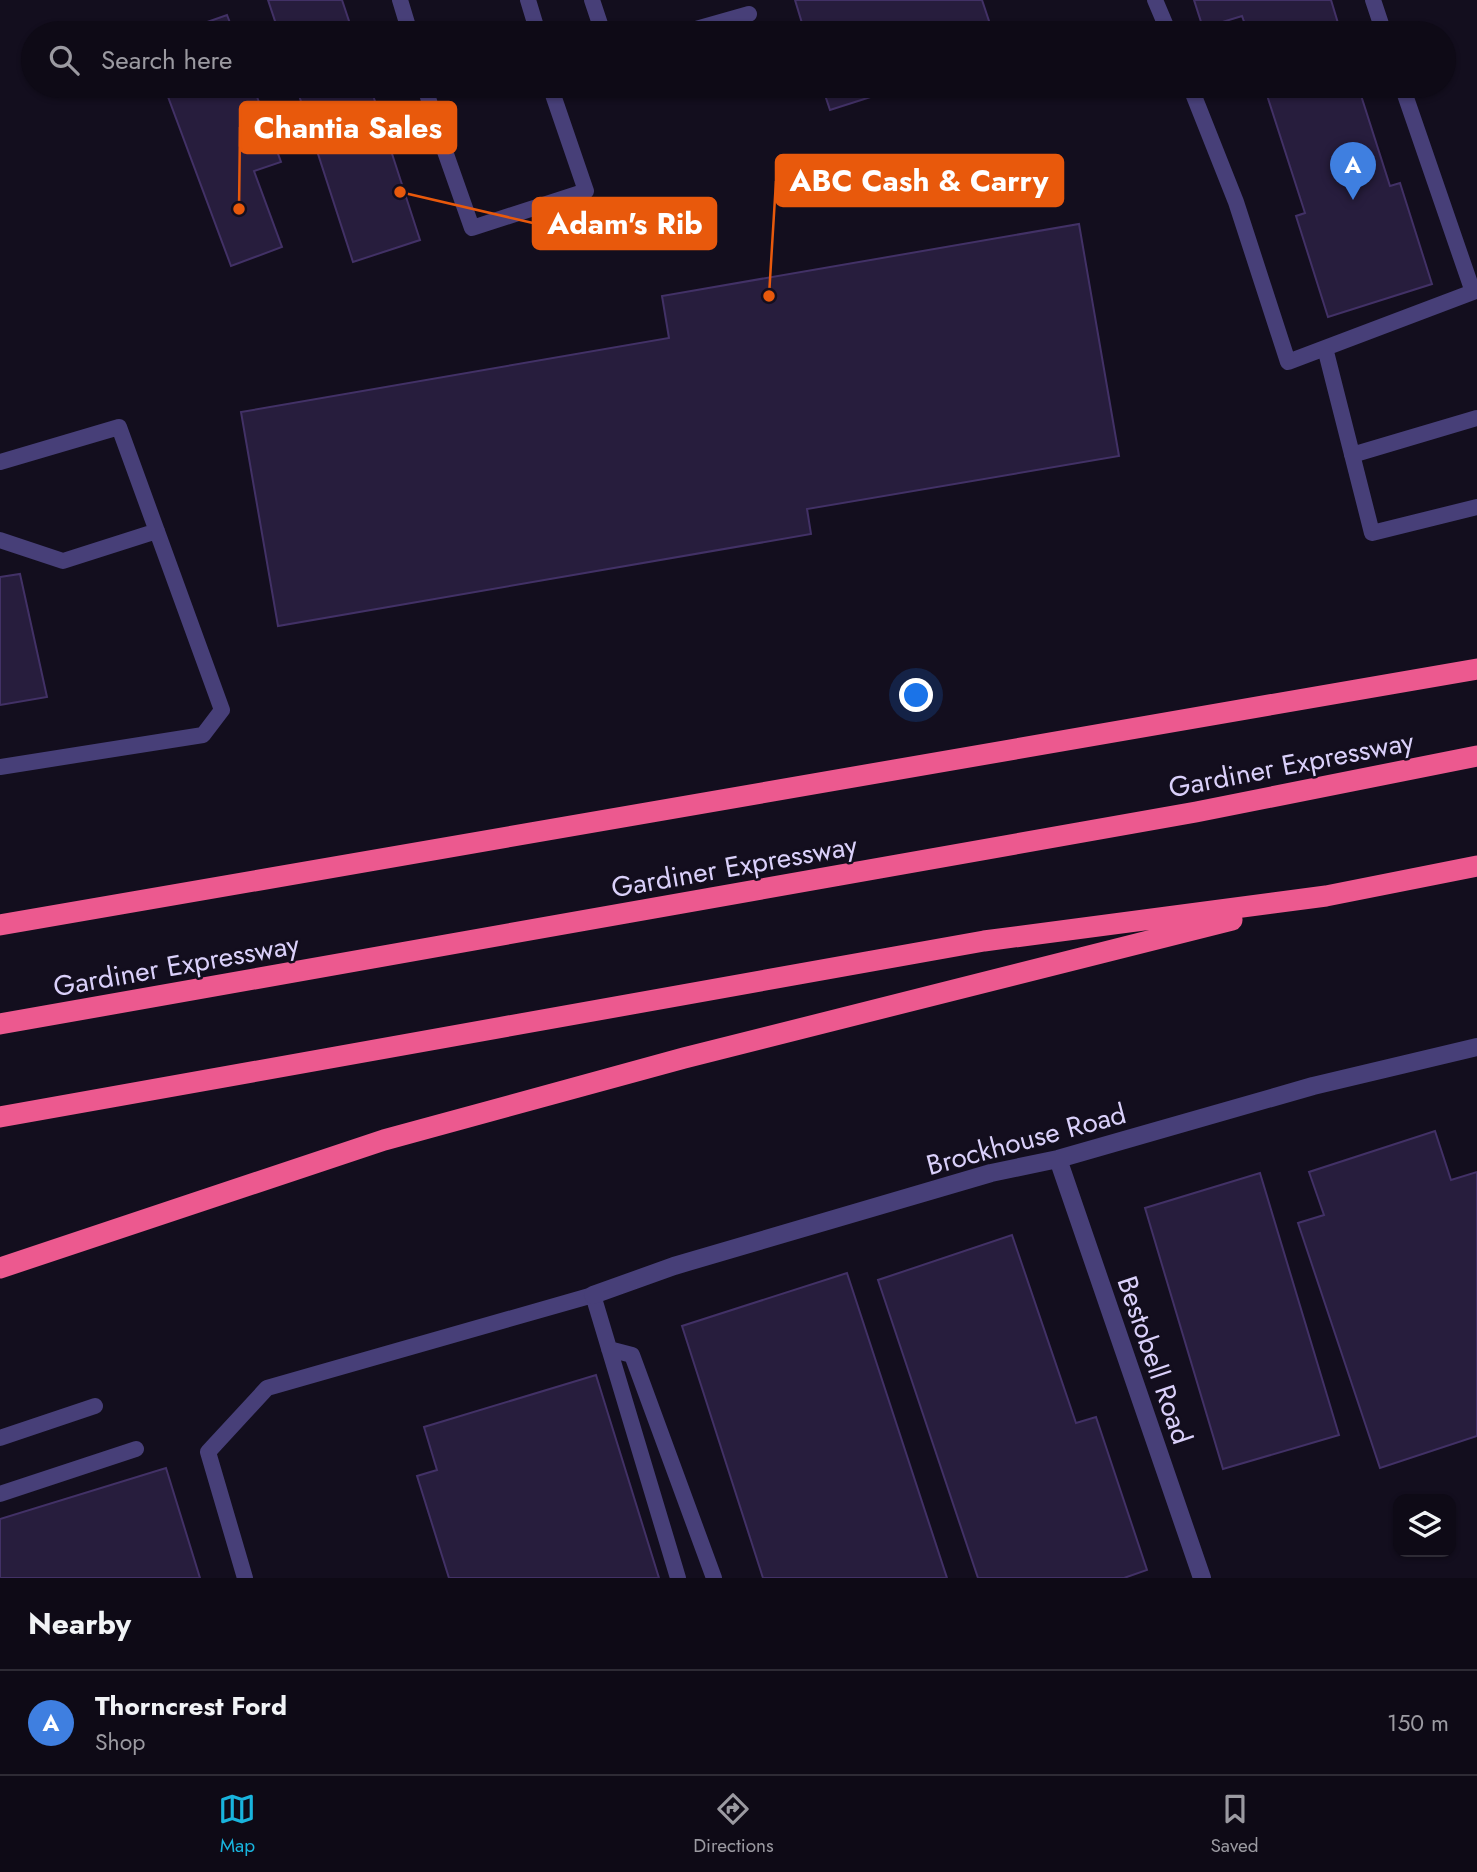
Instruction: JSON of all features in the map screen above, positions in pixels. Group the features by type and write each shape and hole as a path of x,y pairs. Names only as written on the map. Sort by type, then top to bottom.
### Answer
{"highway":[{"path":"0,925 1185,722 1477,669"},
{"name":"Gardiner Expressway","path":"0,1024 1196,812 1477,756"},
{"path":"0,1268 384,1140 698,1054 1326,896 1477,866"},
{"path":"0,1117 984,941 1326,896"}],"street":[{"name":"Brockhouse Road","path":"593,1296 674,1266 991,1173 1058,1159 1313,1086 1477,1047"},
{"name":"Bestobell Road","path":"1058,1159 1202,1578"}],"lane":[{"path":"400,0 406,21"},
{"path":"528,0 534,21"},
{"path":"592,0 599,21"},
{"path":"1156,0 1164,21"},
{"path":"1373,0 1380,21"},
{"path":"724,21 749,14"},
{"path":"428,98 472,228 586,191 554,98"},
{"path":"1195,98 1236,202 1288,362 1475,298 1406,98"},
{"path":"1325,348 1372,533 1477,507"},
{"path":"1352,455 1477,418"},
{"path":"0,462 119,427 222,710 203,735 0,767"},
{"path":"0,540 63,561 157,531"},
{"path":"245,1578 208,1452 267,1388 593,1296 678,1578"},
{"path":"609,1349 632,1355 714,1578"},
{"path":"0,1438 95,1406"},
{"path":"0,1494 135,1449"}],"building":[{"path":"268,0 342,0 349,21 275,21"},
{"path":"795,0 982,0 989,21 801,21"},
{"path":"1194,0 1331,0 1337,21 1244,21 1242,16 1226,21 1201,21"},
{"path":"227,15 229,21 210,21"},
{"path":"168,98 257,98 281,162 254,171 282,247 231,266"},
{"path":"300,98 374,98 420,240 353,262"},
{"path":"826,98 868,98 830,110"},
{"path":"1268,98 1362,98 1390,186 1400,183 1432,284 1328,317 1296,216 1305,213"},
{"path":"1079,224 1119,456 807,509 811,534 278,626 241,412 669,338 662,296"},
{"path":"20,574 47,697 0,705 0,577"},
{"path":"1435,1131 1451,1180 1477,1172 1477,1436 1380,1468 1298,1223 1324,1215 1309,1172"},
{"path":"1260,1173 1339,1435 1223,1469 1145,1208"},
{"path":"1012,1235 1076,1423 1096,1417 1147,1570 1124,1578 978,1578 878,1280"},
{"path":"847,1273 947,1578 763,1578 682,1326"},
{"path":"596,1375 659,1578 449,1578 417,1476 437,1470 424,1427"},
{"path":"166,1468 200,1578 0,1578 0,1519"}],"place":[{"name":"Adam's Rib","path":"400,192"},
{"name":"Thorncrest Ford","path":"1353,200"},
{"name":"Chantia Sales","path":"239,209"},
{"name":"ABC Cash & Carry","path":"769,296"}]}
